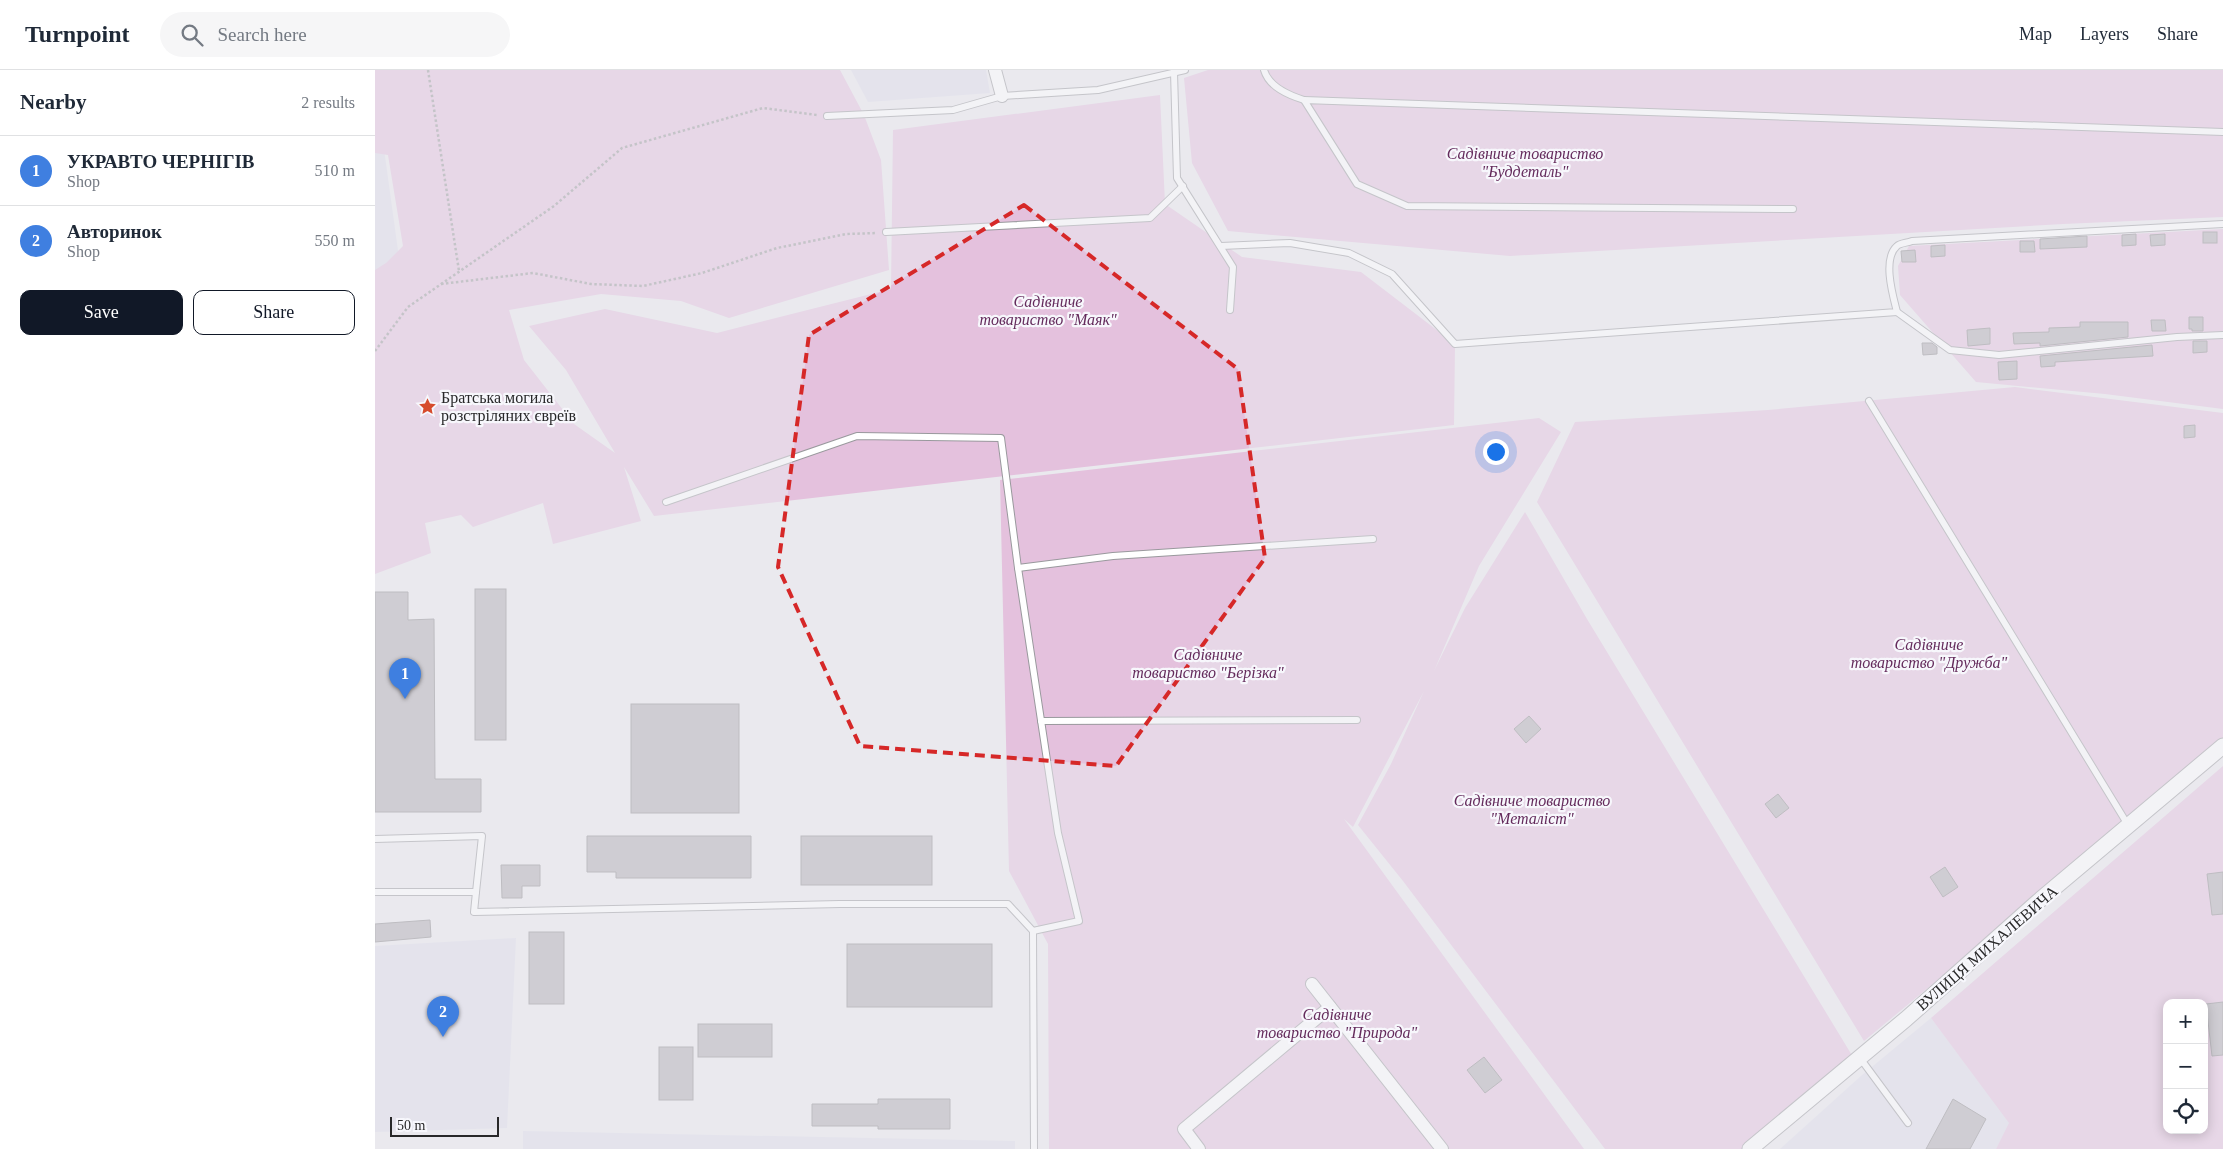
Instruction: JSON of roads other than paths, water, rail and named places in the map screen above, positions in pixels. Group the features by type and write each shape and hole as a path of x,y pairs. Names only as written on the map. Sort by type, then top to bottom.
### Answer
{"street":[{"path":"995,70 1002,96"},
{"name":"ВУЛИЦЯ МИХАЛЕВИЧА","path":"1750,1149 1860,1058 2128,825 2223,746"},
{"path":"1312,984 1442,1149"},
{"path":"1199,1149 1184,1129 1330,1007"}],"lane":[{"path":"827,116 953,110 1002,96 1098,90 1185,70"},
{"path":"1264,70 1266,78 1286,94 1304,100 2223,132"},
{"path":"1175,72 1177,178 1233,267 1230,310"},
{"path":"1304,100 1357,184 1407,206 1793,209"},
{"path":"886,232 1150,218 1183,186"},
{"path":"1897,312 1889,280 1892,252 1898,245 1905,243 2223,224"},
{"path":"1221,246 1290,242 1349,253 1392,274 1455,344 1897,312 1950,350 1999,354 2177,337 2223,335"},
{"path":"1869,401 2128,825"},
{"path":"666,502 857,436 1001,438 1018,568 1058,833 1079,921 1033,931"},
{"path":"1018,568 1113,556 1373,539"},
{"path":"1041,721 1357,720"},
{"path":"375,839 482,836 474,912 830,904 1008,904 1033,931 1034,1149"},
{"path":"375,892 476,892"},
{"path":"1860,1058 1908,1123"}],"place":[{"name":"Братська могила розстріляних євреїв","path":"427,406"},
{"name":"УКРАВТО ЧЕРНІГІВ","path":"405,699"},
{"name":"Авторинок","path":"443,1037"}],"park label":[{"name":"Садівниче товариство \"Буддеталь\"","path":"1525,162"},
{"name":"Садівниче товариство \"Маяк\"","path":"1048,310"},
{"name":"Садівниче товариство \"Дружба\"","path":"1929,653"},
{"name":"Садівниче товариство \"Берізка\"","path":"1208,663"},
{"name":"Садівниче товариство \"Металіст\"","path":"1532,809"},
{"name":"Садівниче товариство \"Природа\"","path":"1337,1023"}]}
